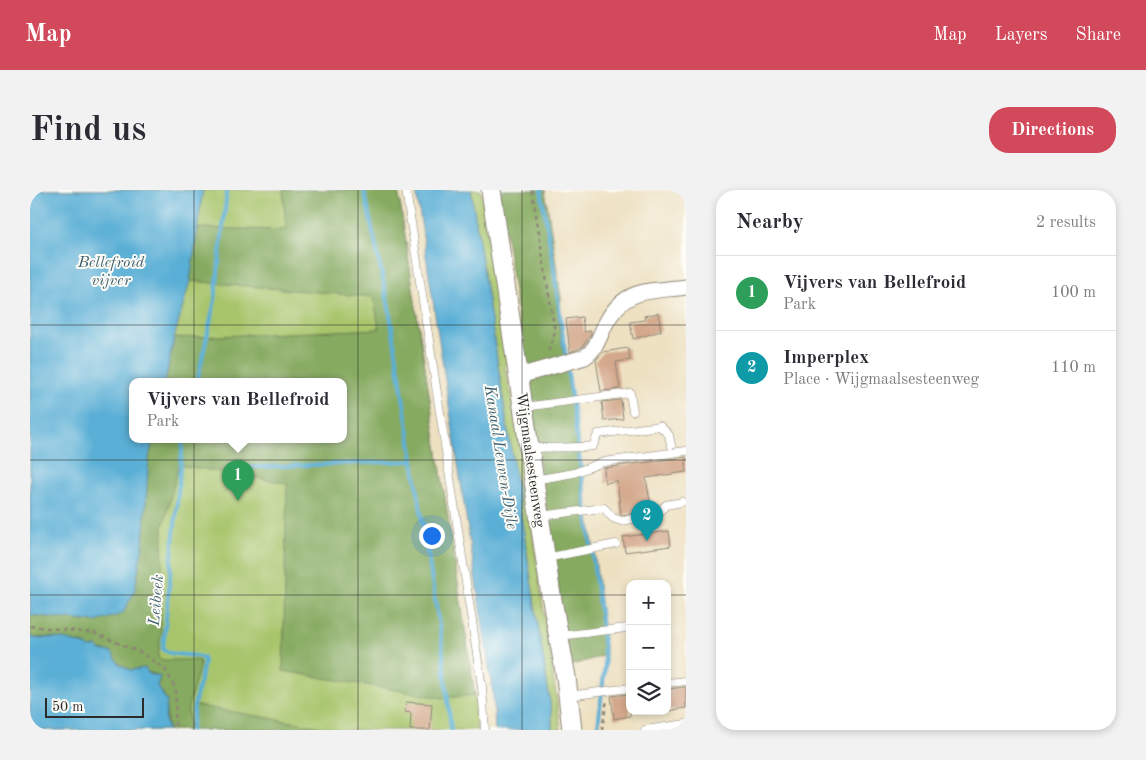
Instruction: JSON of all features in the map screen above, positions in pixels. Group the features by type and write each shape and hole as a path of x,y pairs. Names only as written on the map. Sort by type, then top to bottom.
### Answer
{"street":[{"name":"Wijgmaalsesteenweg","path":"491,190 572,730"},
{"path":"519,376 576,361 594,350 618,303 633,294 686,286"}],"lane":[{"path":"406,190 480,678 485,730"},
{"path":"523,407 630,393 632,411"},
{"path":"529,449 557,446 568,449 593,446 598,434 660,426 669,436 671,445"},
{"path":"534,480 574,474 603,462 686,451"},
{"path":"539,516 604,508 613,518 621,521 656,516 666,505 682,502"},
{"path":"546,558 616,544"},
{"path":"559,636 626,628"},
{"path":"671,683 686,681"},
{"path":"568,696 626,689"},
{"path":"646,730 686,724"}],"path":[{"path":"532,190 555,332 548,349 552,366"},
{"path":"30,626 94,633 140,652 165,669 176,689 175,730"},
{"path":"602,730 608,691"}],"green space":[{"path":"30,190 398,190 475,695 477,730 30,730"},
{"path":"283,190 398,190 475,695 443,698 283,671 287,483 179,465 163,527 161,635 158,657 161,660 199,660 200,665 188,707 189,730 168,730 164,695 157,686 160,676 137,669 131,670 120,664 111,652 90,648 83,643 61,641 50,637 34,638 30,636 30,615 96,622 152,443 347,443 347,378 166,378 174,338 379,329 374,297 190,281 197,228 286,230"},
{"path":"471,190 481,190 507,363 505,368 514,405 561,730 552,730 552,715"},
{"path":"499,190 545,190 561,298 558,318 595,556 606,655 573,665 569,660"},
{"path":"194,705 198,706 339,730 191,730"}],"water":[{"name":"Bellefroid vijver","path":"30,190 203,190 190,281 174,338 166,378 129,378 129,443 152,443 149,457 143,545 134,593 122,614 96,622 30,615"},
{"name":"Kanaal Leuven-Dijle","path":"416,190 471,190 552,715 552,730 495,730 493,693"},
{"path":"30,636 67,640 90,648 97,646 101,651 111,652 120,664 131,670 145,668 149,674 160,676 157,686 167,701 165,719 168,730 30,730"}],"building":[{"path":"658,313 661,331 633,339 630,322 645,320 644,316"},
{"path":"582,317 584,332 591,331 591,334 582,347 570,352 566,319"},
{"path":"628,348 630,360 616,362 620,389 601,391 596,360 603,352"},
{"path":"621,400 623,419 604,421 602,402"},
{"path":"686,457 686,472 646,478 650,501 641,502 642,512 621,515 617,481 605,483 604,468"},
{"path":"669,531 671,546 625,552 623,537"},
{"path":"686,687 686,708 671,710 671,689"},
{"path":"626,694 626,715 630,716 614,719 611,696"},
{"path":"406,702 432,704 430,730 410,730 411,713 405,712"}],"waterway":[{"name":"Leibeek","path":"198,378 215,300 227,190"},
{"path":"364,190 389,308 442,644 451,730"},
{"path":"541,190 566,358"},
{"path":"567,365 602,628 605,664 598,727"},
{"name":"Leibeek","path":"183,443 163,649 167,652 203,658 204,663 194,705 191,730"},
{"path":"232,468 413,461"}],"place":[{"name":"Vijvers van Bellefroid","path":"238,501"},
{"name":"Imperplex","path":"647,541"}]}
